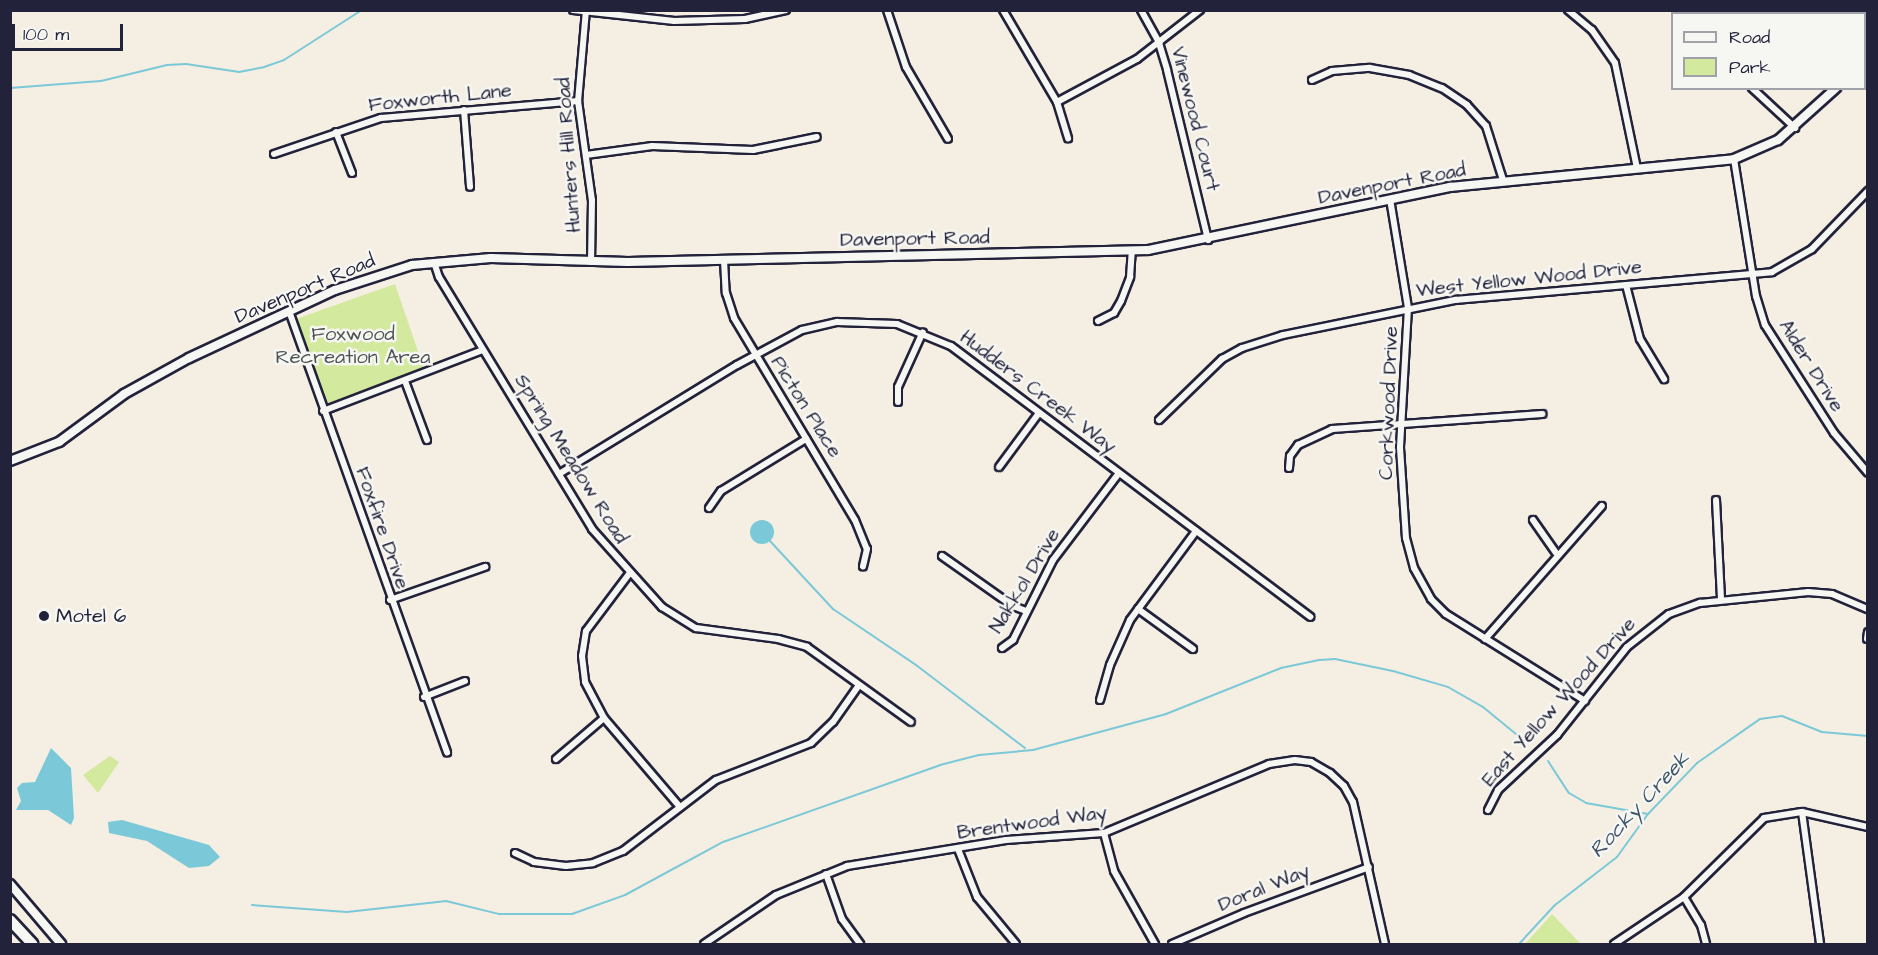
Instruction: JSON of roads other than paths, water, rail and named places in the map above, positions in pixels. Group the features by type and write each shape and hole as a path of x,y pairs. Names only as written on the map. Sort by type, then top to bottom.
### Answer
{"highway":[{"path":"10,920 32,945"}],"street":[{"path":"573,10 697,21 745,19 786,10"},
{"path":"887,10 906,67 948,139"},
{"path":"1003,10 1057,102 1068,138"},
{"name":"Vinewood Court","path":"1141,10 1159,43 1208,240"},
{"path":"1057,102 1103,80 1159,43 1200,10"},
{"path":"1568,10 1592,30 1615,63 1637,168"},
{"name":"Hunters Hill Road","path":"586,11 578,101 592,200 591,262"},
{"path":"1312,80 1332,71 1370,68 1409,75 1442,88 1467,105 1486,126 1503,180"},
{"path":"1754,90 1795,128"},
{"name":"Davenport Road","path":"10,460 59,442 153,377 289,312 354,283 434,261 491,258 591,262 1132,251 1208,240 1390,199 1503,180 1734,159 1771,144 1795,128 1834,90"},
{"name":"Foxworth Lane","path":"274,154 381,118 578,101"},
{"path":"464,110 470,187"},
{"path":"336,132 352,173"},
{"path":"586,155 652,146 753,150 817,137"},
{"name":"Alder Drive","path":"1734,159 1752,274 1771,338 1846,450 1868,473"},
{"name":"West Yellow Wood Drive","path":"1159,420 1201,376 1242,348 1283,335 1408,308 1503,294 1772,272 1804,256 1868,191"},
{"name":"Corkwood Drive","path":"1390,199 1408,308 1401,422 1404,521 1414,567 1437,606 1485,639 1585,700"},
{"path":"1098,321 1114,313 1121,301 1132,251"},
{"name":"Picton Place","path":"724,260 730,309 864,539 867,552 863,567"},
{"name":"Spring Meadow Road","path":"434,261 439,277 592,529 629,574 662,608 684,624 799,644 911,722"},
{"path":"1626,285 1640,339 1664,379"},
{"name":"Foxfire Drive","path":"289,312 424,696 447,753"},
{"name":"Hudders Creek Way","path":"559,474 755,354 802,330 837,321 890,322 923,333 951,346 1310,617"},
{"path":"898,402 898,387 923,333"},
{"path":"323,411 483,350"},
{"path":"405,381 427,440"},
{"path":"999,467 1040,413"},
{"path":"1289,468 1293,450 1322,432 1401,422 1542,414"},
{"path":"710,508 721,491 806,439"},
{"name":"Nakkol Drive","path":"1002,648 1013,640 1053,560 1119,473"},
{"path":"1716,500 1721,600"},
{"path":"1485,639 1556,554 1602,506"},
{"path":"1533,520 1556,554"},
{"path":"1100,699 1122,635 1138,609 1196,531"},
{"path":"942,556 1013,606 1026,611"},
{"path":"390,600 485,567"},
{"path":"629,574 594,616 583,644 585,682 604,718 680,807"},
{"name":"East Yellow Wood Drive","path":"1488,810 1498,790 1547,746 1627,647 1655,622 1689,606 1721,600 1808,592 1832,594 1868,609"},
{"path":"1138,609 1193,649"},
{"path":"1867,639 1868,632"},
{"path":"424,696 465,681"},
{"path":"515,853 553,866 593,862 635,843 723,776 811,743 833,722 859,685"},
{"path":"556,759 604,718"},
{"name":"Brentwood Way","path":"704,945 712,942 776,895 826,874 864,862 1006,840 1104,833 1269,764 1301,760 1320,766 1348,791 1369,867 1385,945"},
{"path":"1614,945 1684,897 1758,822 1773,814 1802,812 1868,826"},
{"path":"1802,812 1820,945"},
{"path":"1104,833 1113,870 1155,945"},
{"path":"958,849 977,897 1016,945"},
{"name":"Doral Way","path":"1172,945 1254,909 1369,867"},
{"path":"826,874 842,920 860,945"},
{"path":"10,884 61,945"},
{"path":"1684,897 1701,925 1706,945"}],"water":[{"path":"762,520 770,524 774,532 770,540 762,544 754,540 750,532 754,524"},
{"path":"51,748 71,768 74,818 71,825 48,810 16,810 21,801 17,788 22,783 35,782"},
{"path":"122,820 209,845 220,857 209,866 189,868 147,841 109,833 108,822"}],"waterway":[{"path":"10,88 101,81 167,65 186,64 239,72 264,67 284,60 362,10"},
{"path":"1730,10 1734,12"},
{"path":"770,541 833,609 916,665 1025,748"},
{"path":"252,905 347,912 446,901 499,914 572,914 625,895 723,842 940,765 979,755 1033,750 1166,714 1281,668 1320,660 1335,659 1393,671 1448,687 1483,707 1527,743"},
{"name":"Rocky Creek","path":"1519,944 1555,905 1617,857 1648,814 1697,763 1760,719 1782,716 1822,732 1868,736"},
{"path":"1548,761 1569,793 1586,803 1648,814"}],"place":[{"name":"Motel 6","path":"44,616"}],"park label":[{"name":"Foxwood Recreation Area","path":"353,346"}]}
